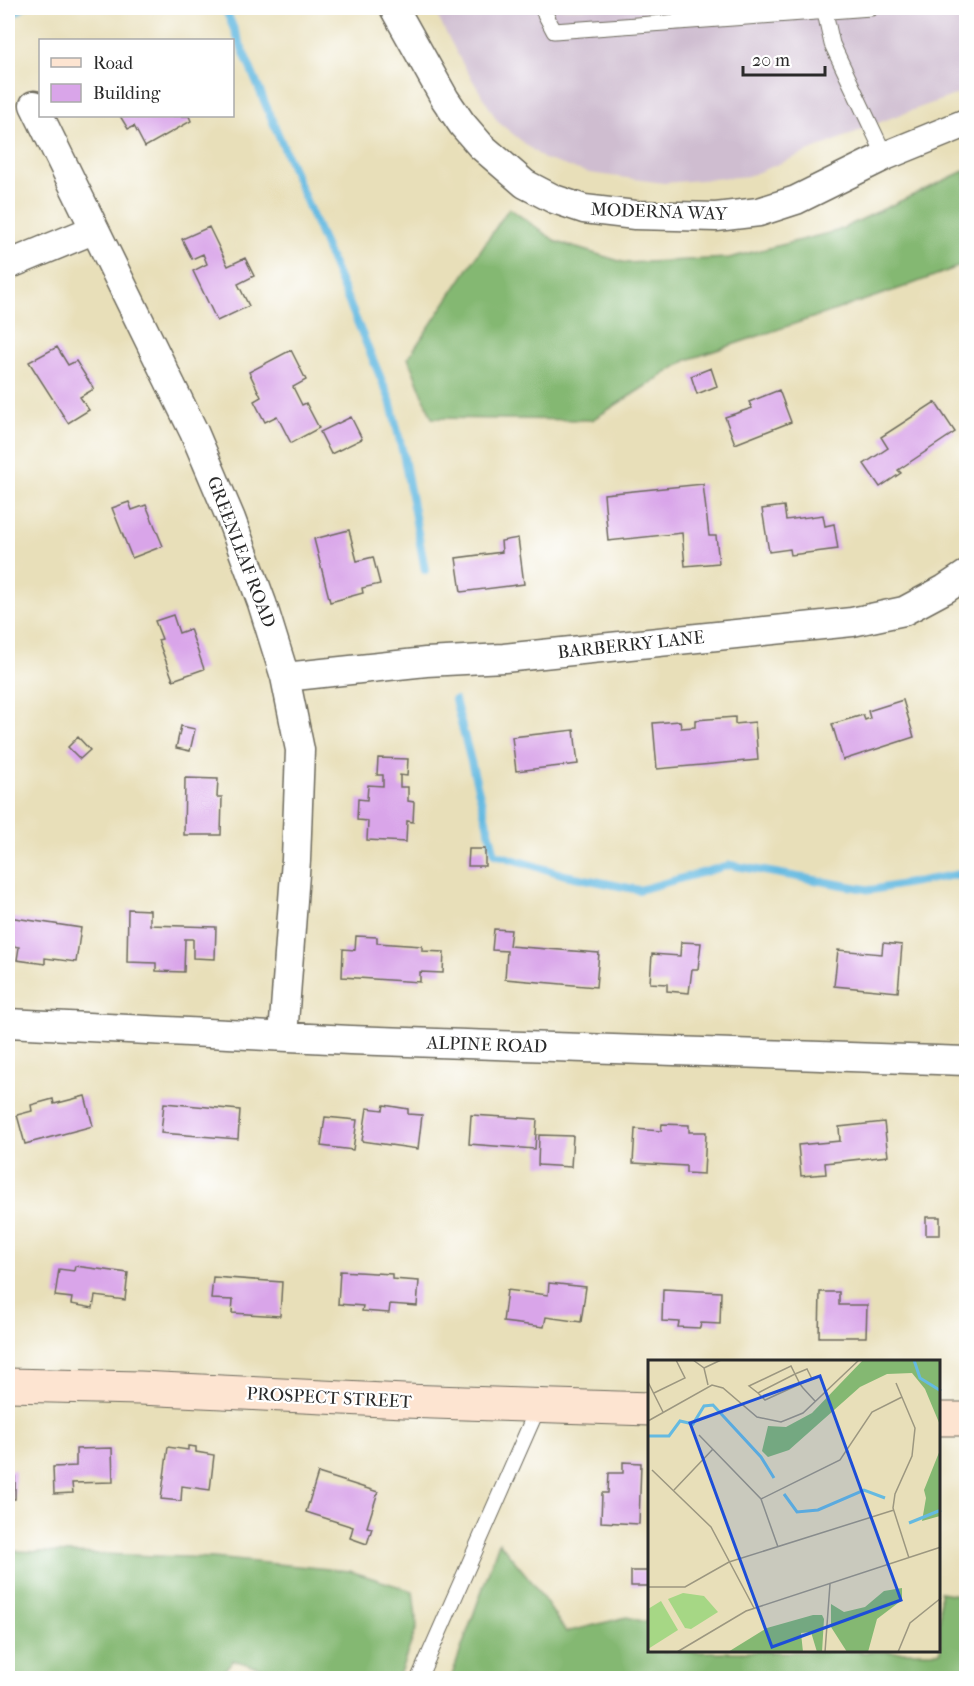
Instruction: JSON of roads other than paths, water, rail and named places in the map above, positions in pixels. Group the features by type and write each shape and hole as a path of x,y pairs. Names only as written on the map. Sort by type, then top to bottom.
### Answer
{"street":[{"name":"MODERNA WAY","path":"394,8 444,99 481,146 525,184 554,199 584,209 627,214 716,217 759,212 796,200 885,156 966,123"},
{"name":"GREENLEAF ROAD","path":"33,105 194,432 222,497 262,603 285,677 300,750 296,860 283,1036"},
{"path":"8,265 93,230"},
{"name":"BARBERRY LANE","path":"285,677 426,662 504,658 852,622 904,611 966,575"},
{"name":"ALPINE ROAD","path":"8,1023 350,1040 966,1062"},
{"name":"PROSPECT STREET","path":"8,1385 140,1388 404,1401 648,1409"},
{"path":"941,1419 966,1419"}],"lane":[{"path":"542,8 554,31 824,9 871,8"},
{"path":"824,9 831,44 885,156"},
{"path":"419,1678 539,1404"}],"waterway":[{"path":"8,8 16,12 22,8"},
{"path":"225,8 390,400 404,458 425,570"},
{"path":"455,700 495,854 565,875 639,890 730,865 871,890 966,873"}]}
